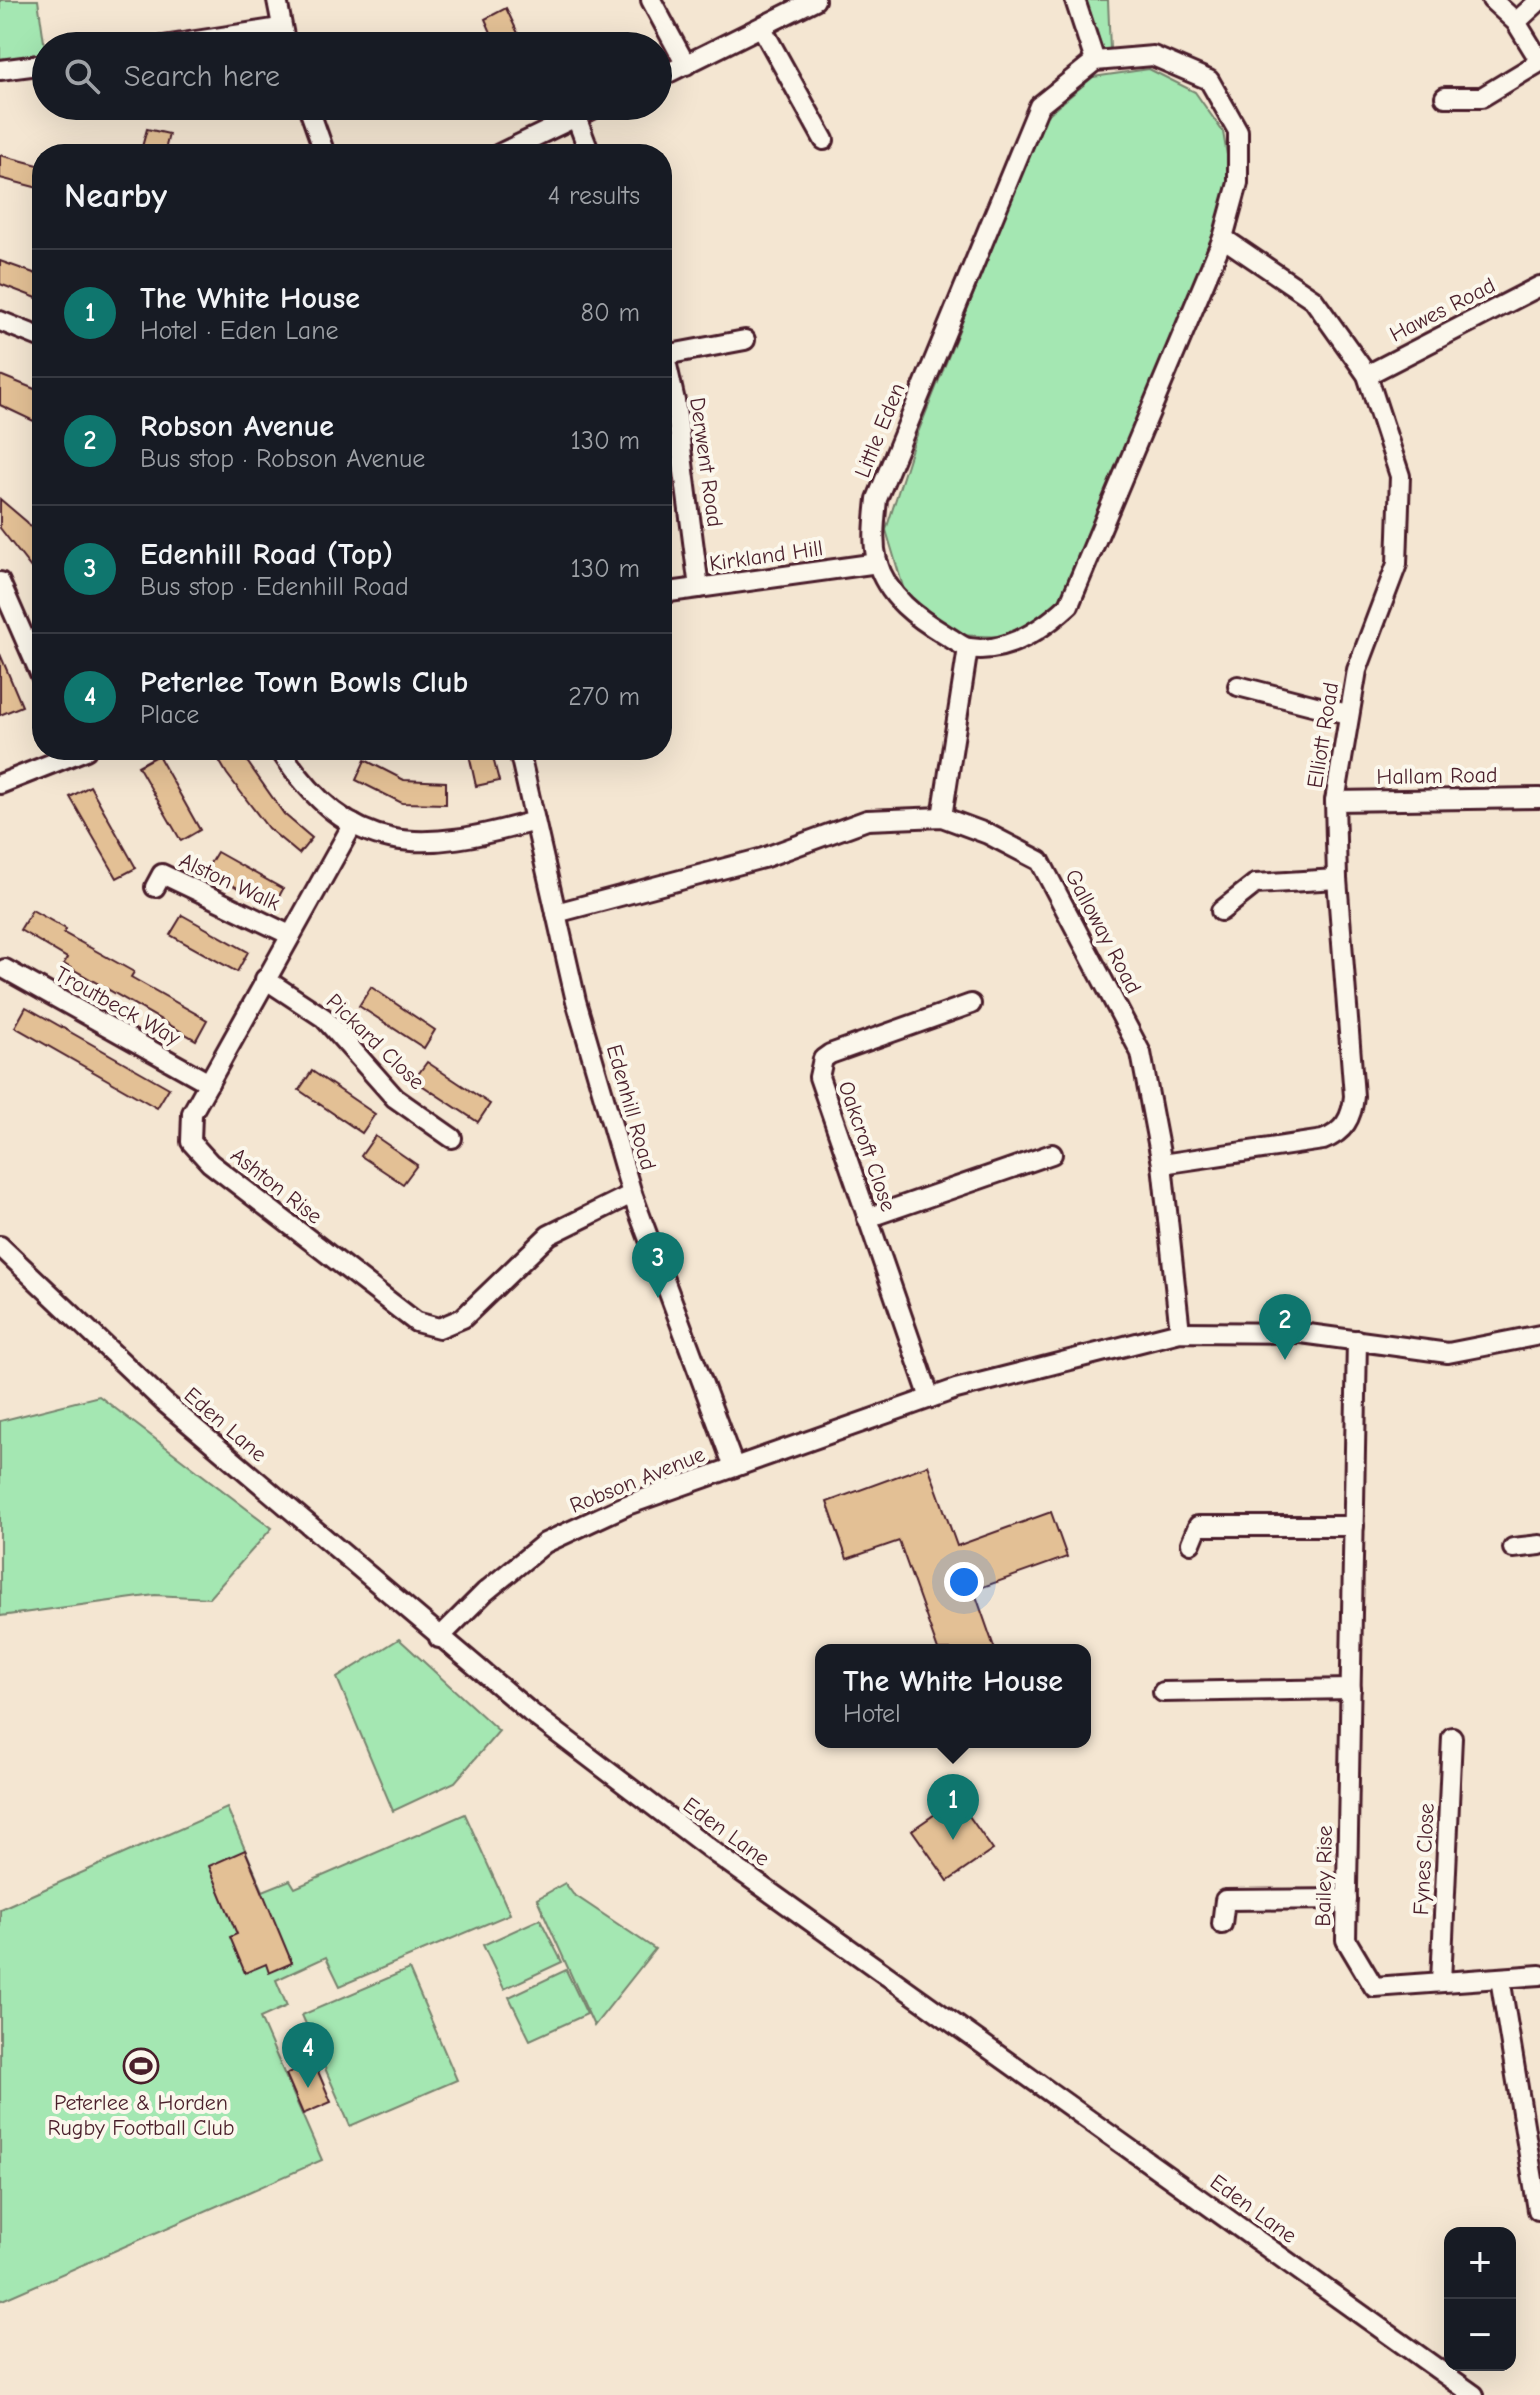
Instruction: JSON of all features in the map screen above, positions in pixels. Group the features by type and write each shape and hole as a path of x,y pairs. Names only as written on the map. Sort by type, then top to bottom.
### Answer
{"street":[{"path":"277,0 282,32"},
{"path":"651,0 668,32"},
{"path":"672,72 815,0"},
{"path":"942,817 968,648 1005,644 1040,631 1069,605 1223,238 1238,183 1238,131 1209,80 1153,56 1095,61 1075,0"},
{"path":"1445,97 1482,97 1540,61 1516,22 1492,0"},
{"path":"1516,22 1540,0"},
{"path":"762,28 824,140"},
{"path":"672,39 686,65"},
{"name":"Little Eden","path":"968,648 915,617 888,587 878,563 874,540 877,499 1039,106 1095,61"},
{"path":"0,70 32,66"},
{"path":"313,120 321,144"},
{"path":"520,144 570,120"},
{"path":"577,120 586,144"},
{"name":"Elliott Road","path":"1162,1164 1323,1140 1342,1130 1349,1119 1354,1096 1337,879 1335,801 1347,714 1357,670 1397,564 1400,476 1367,375 1313,299 1223,238"},
{"name":"Hawes Road","path":"1367,375 1540,286"},
{"path":"0,321 32,334"},
{"path":"672,348 745,340"},
{"name":"Derwent Road","path":"672,388 699,588"},
{"name":"Kirkland Hill","path":"672,592 878,563"},
{"path":"0,582 32,655"},
{"path":"1238,686 1347,714"},
{"path":"0,784 57,760"},
{"path":"286,760 303,786 327,809 353,824 389,838 422,844 467,840 535,821"},
{"name":"Edenhill Road","path":"521,760 576,1001 632,1194 734,1467"},
{"name":"Hallam Road","path":"1335,801 1540,798"},
{"name":"Galloway Road","path":"556,913 763,858 867,820 942,817 988,834 1040,861 1141,1053 1162,1164 1180,1332"},
{"name":"Ashton Rise","path":"353,824 192,1113 191,1142 210,1163 416,1322 439,1328 463,1318 549,1235 632,1194"},
{"name":"Alston Walk","path":"155,887 162,874 290,935"},
{"path":"1221,911 1255,884 1337,879"},
{"name":"Troutbeck Way","path":"5,969 209,1083"},
{"name":"Pickard Close","path":"265,979 324,1018 395,1098 452,1138"},
{"name":"Oakcroft Close","path":"930,1398 819,1077 823,1059 971,1004"},
{"path":"867,1218 1052,1154"},
{"name":"Eden Lane","path":"0,1246 164,1402 530,1712 718,1855 1474,2395"},
{"name":"Robson Avenue","path":"439,1638 485,1592 545,1543 627,1505 930,1398 1180,1332 1301,1333 1448,1353 1540,1335"},
{"name":"Bailey Rise","path":"1357,1340 1346,1940 1374,1987 1540,1975"},
{"path":"1191,1543 1198,1526 1354,1526"},
{"path":"1513,1548 1540,1545"},
{"path":"1163,1692 1351,1689"},
{"name":"Fynes Close","path":"1441,1982 1452,1737"},
{"path":"1222,1924 1225,1900 1347,1899"},
{"path":"1500,1978 1538,2210"}],"green space":[{"path":"0,0 38,0 43,32 32,32 32,58 0,61"},
{"path":"1086,0 1108,0 1110,49 1103,51"},
{"path":"1149,69 1195,92 1223,132 1232,184 1213,245 1060,604 1033,625 1005,637 955,635 906,597 886,530 913,445 1044,118 1093,77"},
{"path":"99,1396 272,1528 209,1598 155,1595 0,1616 0,1421"},
{"path":"399,1639 499,1731 455,1782 393,1811 337,1678"},
{"name":"Peterlee & Horden Rugby Football Club","path":"227,1808 263,1891 290,1880 295,1888 465,1814 510,1914 340,1986 326,1957 276,1980 287,2006 260,2018 322,2160 0,2301 0,1909"},
{"path":"565,1883 573,1894 655,1949 594,2026 537,1899"},
{"path":"540,1919 562,1962 504,1989 483,1945"},
{"path":"409,1969 457,2080 350,2126 302,2015"},
{"path":"566,1970 587,2014 530,2040 509,1997"}],"building":[{"path":"506,8 517,32 491,32 485,19"},
{"path":"147,129 169,134 166,144 143,144"},
{"path":"0,155 32,163 32,186 0,178"},
{"path":"0,261 32,272 32,296 0,284"},
{"path":"0,375 32,388 32,420 0,405"},
{"path":"0,499 32,529 32,569 0,528"},
{"path":"0,654 22,706 0,715"},
{"path":"149,760 161,760 200,830 181,841 138,766"},
{"path":"219,760 246,760 284,814 312,838 299,854 268,828"},
{"path":"365,760 404,780 446,782 446,804 402,803 356,780"},
{"path":"470,760 494,760 499,781 476,786"},
{"path":"90,786 136,868 117,878 70,797"},
{"path":"217,852 283,889 273,908 206,870"},
{"path":"32,910 66,929 64,933 134,972 131,977 207,1020 196,1040 64,964 67,958 20,930"},
{"path":"182,915 248,952 237,972 170,935"},
{"path":"371,987 435,1030 424,1048 359,1006"},
{"path":"26,1007 169,1088 157,1108 15,1027"},
{"path":"427,1062 490,1104 478,1122 414,1080"},
{"path":"312,1071 375,1114 362,1133 299,1090"},
{"path":"375,1136 417,1165 403,1184 361,1156"},
{"path":"928,1465 957,1546 1051,1512 1067,1557 974,1590 993,1644 936,1644 899,1541 847,1559 827,1502"},
{"path":"957,1799 993,1850 948,1881 912,1830"},
{"path":"245,1850 292,1963 269,1973 266,1964 245,1973 230,1937 237,1934 209,1866"},
{"path":"314,2062 331,2102 303,2114 286,2074"}],"place":[{"name":"Edenhill Road (Top)","path":"658,1298"},
{"name":"Robson Avenue","path":"1285,1360"},
{"name":"The White House","path":"953,1840"},
{"name":"Peterlee & Horden Rugby Football Club","path":"141,2066"},
{"name":"Peterlee Town Bowls Club","path":"308,2088"}]}
